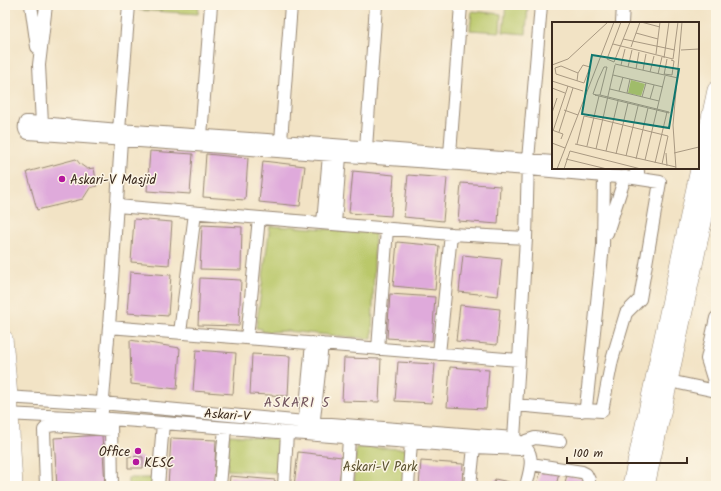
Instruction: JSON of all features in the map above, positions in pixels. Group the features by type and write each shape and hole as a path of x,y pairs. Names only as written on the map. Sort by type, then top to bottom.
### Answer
{"highway":[{"path":"631,486 716,90"},
{"path":"646,486 716,162"}],"main road":[{"path":"5,338 8,414 15,486"}],"street":[{"path":"31,5 39,65 42,124"},
{"path":"39,65 46,5"},
{"path":"112,486 108,422 102,403 109,327 129,5"},
{"path":"201,136 211,5"},
{"path":"281,141 291,5"},
{"path":"366,148 376,5"},
{"path":"450,154 461,5"},
{"path":"526,486 531,464 530,454 521,443 516,405 520,360 529,164 541,5"},
{"path":"622,22 623,5"},
{"path":"552,162 529,164 335,153 120,135 26,122 25,124 25,129 28,133 120,135 201,136 281,141 335,153 366,148 450,154 529,164 552,168"},
{"path":"329,224 335,153"},
{"path":"516,405 581,411 602,411 612,360 626,314 640,299 660,182 631,174 604,176 560,169"},
{"path":"603,246 631,174"},
{"path":"585,410 603,246 604,176"},
{"path":"117,206 387,229 526,238"},
{"path":"180,333 195,213"},
{"path":"247,338 259,218"},
{"path":"378,349 387,229"},
{"path":"439,354 451,234"},
{"path":"669,381 716,390 707,359 716,318"},
{"path":"109,327 520,360"},
{"path":"308,428 317,344"},
{"name":"Askari-V","path":"7,397 102,403 308,428 521,443"},
{"name":"Askari-V","path":"8,414 108,422 163,423 287,433 308,428 349,438 474,447 521,443"},
{"path":"46,486 44,430 48,426 55,425 108,422"},
{"path":"158,486 163,423"},
{"path":"220,486 225,428"},
{"path":"284,486 287,433"},
{"path":"346,486 349,438"},
{"path":"521,443 535,438 560,441"},
{"path":"408,486 411,442"},
{"path":"470,486 474,447"},
{"path":"531,464 582,472 586,474 589,480 588,486"}],"green space":[{"path":"139,5 199,5 198,14 139,10"},
{"path":"506,5 528,5 526,34 503,32"},
{"path":"472,11 501,14 500,32 470,30"},
{"path":"270,226 375,232 372,339 286,331 262,332 262,329 256,328"},
{"path":"229,435 280,439 277,473 227,470"},
{"name":"Askari-V Park","path":"356,447 407,449 405,485 398,486 354,482"},
{"path":"128,478 152,478 152,486 128,486"}],"building":[{"path":"150,151 193,154 190,194 147,191"},
{"path":"206,154 248,158 245,200 203,197"},
{"name":"Askari-V Masjid","path":"76,159 87,169 94,168 97,186 90,188 83,199 37,210 27,172"},
{"path":"263,161 305,166 300,206 259,202"},
{"path":"353,171 394,175 391,216 349,213"},
{"path":"408,175 447,178 443,221 404,217"},
{"path":"461,183 500,186 498,224 458,221"},
{"path":"134,219 172,222 169,265 131,262"},
{"path":"202,225 242,227 241,270 200,269"},
{"path":"397,242 439,246 435,290 393,286"},
{"path":"463,255 502,259 498,296 459,292"},
{"path":"130,272 171,275 168,316 127,313"},
{"path":"200,278 241,280 239,326 198,325"},
{"path":"390,294 435,297 432,341 387,338"},
{"path":"460,305 500,309 497,345 456,341"},
{"path":"130,340 180,348 177,389 131,384"},
{"path":"196,350 236,353 233,394 193,391"},
{"path":"252,354 290,356 288,396 250,394"},
{"path":"344,358 381,359 379,402 342,401"},
{"path":"398,362 435,364 432,403 395,401"},
{"path":"450,367 489,370 486,409 447,407"},
{"path":"102,435 105,486 57,486 54,438"},
{"path":"171,438 216,440 214,486 168,486"},
{"path":"298,452 342,457 339,486 294,486"},
{"name":"KESC","path":"128,456 143,457 143,468 128,468"},
{"path":"421,461 463,464 462,486 419,486"},
{"path":"541,469 559,473 556,486 537,486"},
{"path":"567,475 583,479 582,486 564,486"},
{"path":"230,476 275,480 275,486 229,486"},
{"path":"495,479 509,482 508,486 493,486"}],"place":[{"name":"Askari-V Masjid","path":"62,179"},
{"name":"Office","path":"138,451"},
{"name":"KESC","path":"136,462"}],"district":[{"name":"ASKARI 5","path":"297,402"}]}
